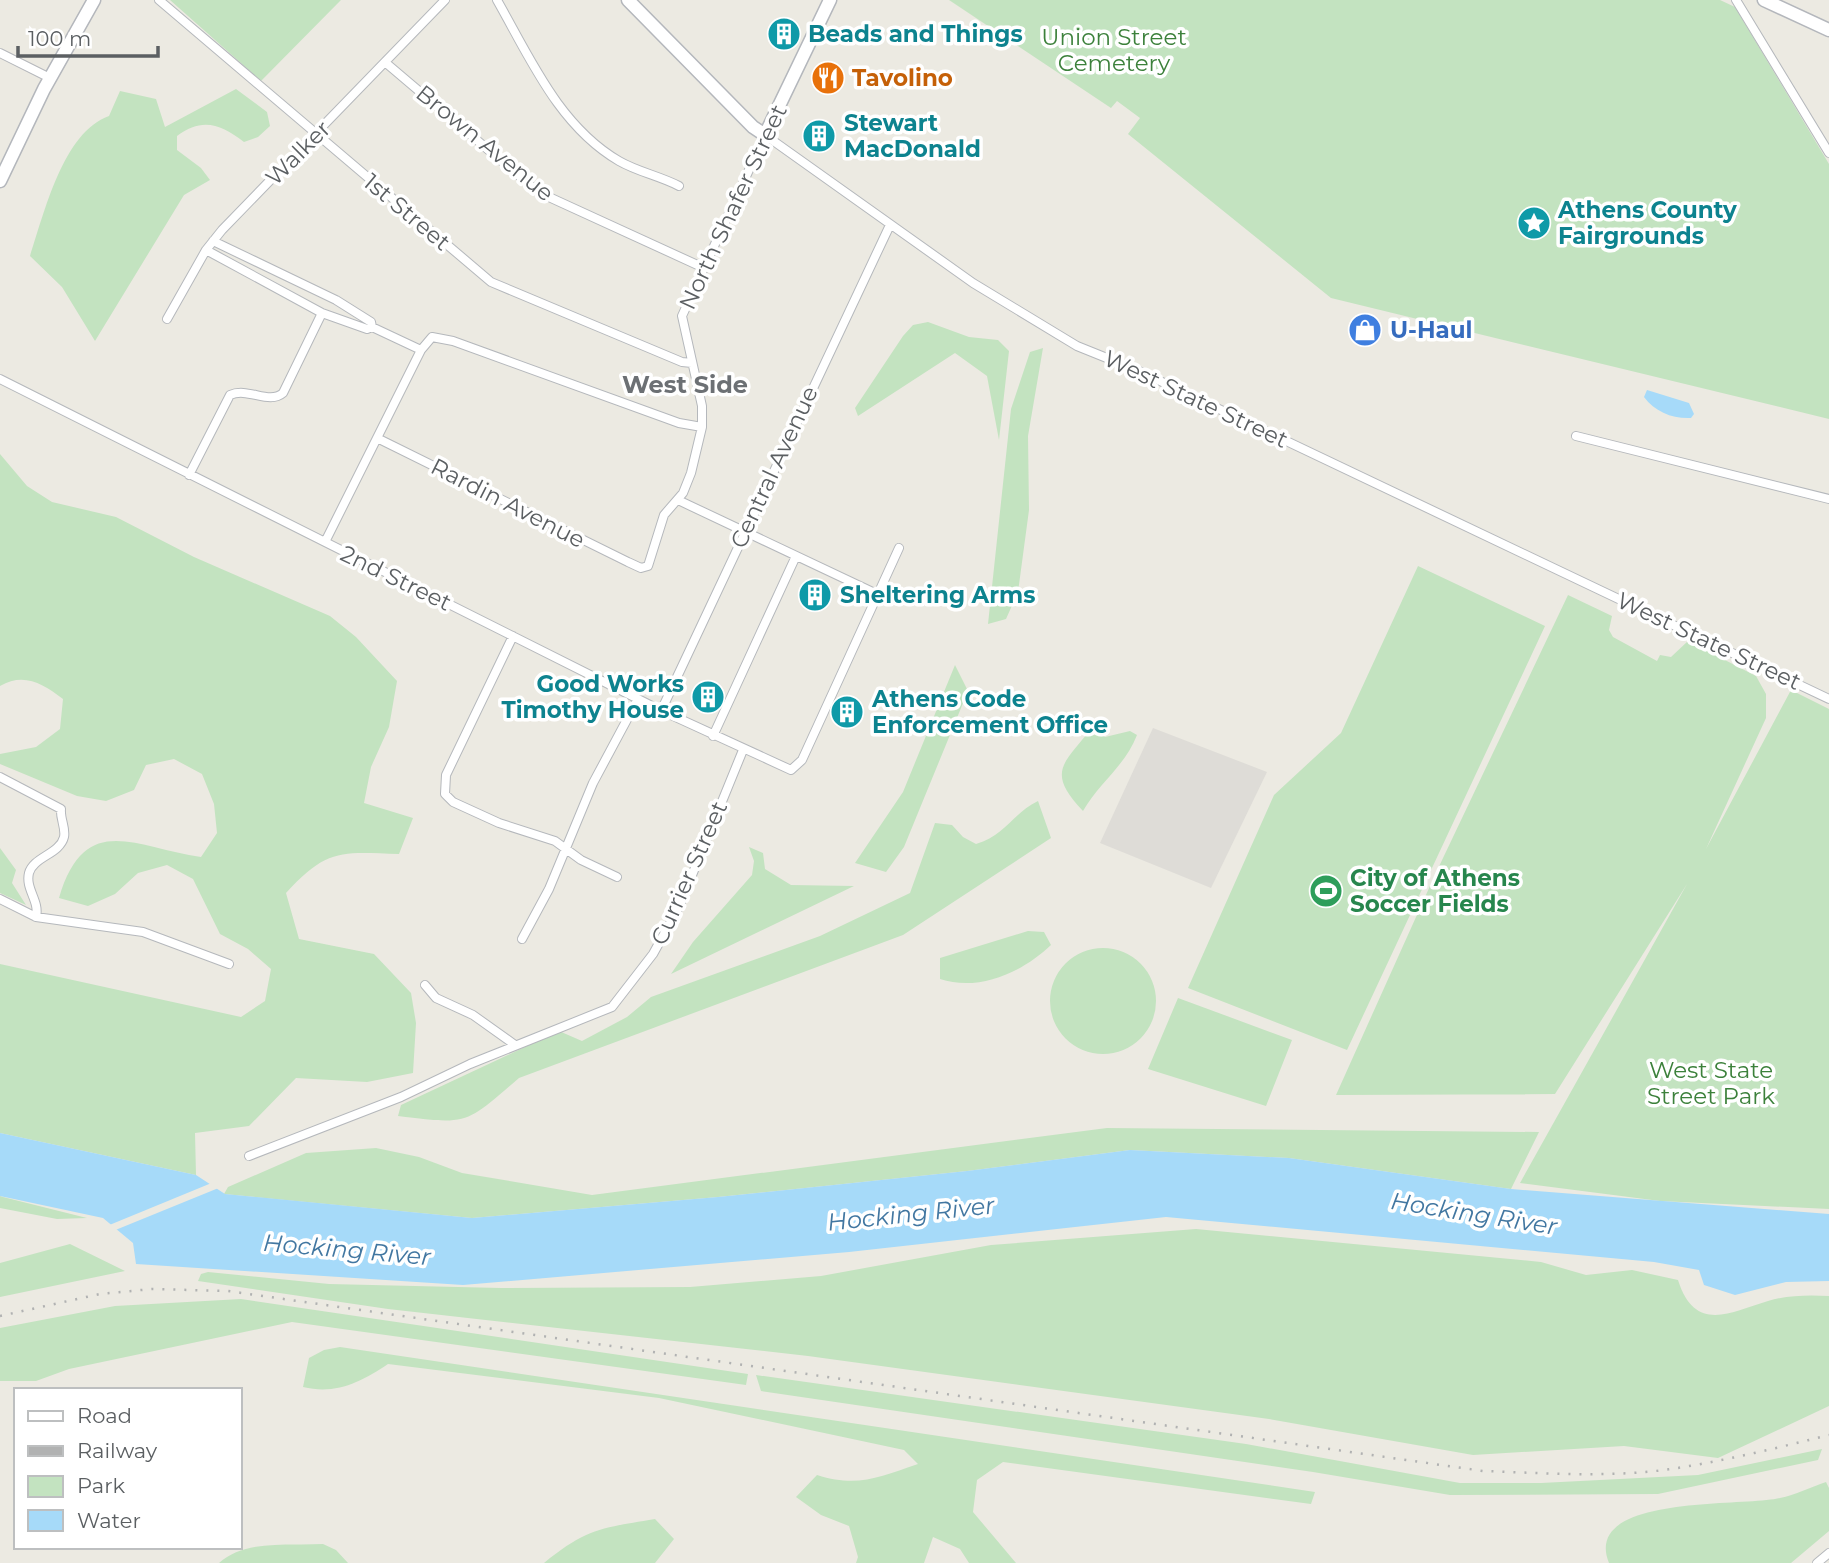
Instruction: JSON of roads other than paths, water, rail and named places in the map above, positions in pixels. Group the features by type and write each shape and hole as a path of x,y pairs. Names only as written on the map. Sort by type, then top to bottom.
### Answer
{"street":[{"path":"0,181 50,78 94,0"},
{"name":"1st Street","path":"159,0 314,135 491,282 668,357 692,363"},
{"name":"Walker","path":"167,319 213,241 445,0"},
{"path":"497,0 554,98 587,137 626,165 679,186"},
{"name":"West State Street","path":"628,0 733,107 765,135 973,283 1077,346 1152,376 1829,699"},
{"name":"North Shafer Street","path":"638,567 646,567 651,562 664,515 678,500 696,459 702,427 702,406 682,316 829,0"},
{"path":"1736,0 1829,153"},
{"path":"1764,0 1829,30"},
{"path":"0,53 50,78"},
{"name":"Brown Avenue","path":"386,63 540,193 704,268"},
{"name":"Central Avenue","path":"661,711 890,225"},
{"path":"213,241 352,309 370,322 372,327 421,350"},
{"path":"206,250 322,313 367,330 372,327"},
{"path":"189,475 230,395 244,392 274,398 284,393 322,313"},
{"path":"325,542 421,350 432,337 571,381 679,423 702,427"},
{"name":"2nd Street","path":"0,379 661,711 778,766 794,769 802,760 877,594"},
{"path":"1576,436 1829,499"},
{"name":"Rardin Avenue","path":"377,439 638,567"},
{"path":"678,500 877,594 899,548"},
{"path":"713,736 796,556"},
{"path":"513,636 446,775 444,789 453,802 499,822 544,837 617,877"},
{"path":"522,939 541,905 593,783 638,699"},
{"name":"Currier Street","path":"249,1156 401,1097 516,1045 589,1019 612,1007 653,954 679,907 743,750"},
{"path":"0,777 61,809 64,835 62,842 32,867 29,873 38,906 36,917"},
{"path":"0,899 36,917 143,932 199,950 229,964"},
{"path":"425,985 443,1003 473,1015 516,1045"},
{"path":"1817,1563 1829,1553"}],"water":[{"path":"1647,390 1689,403 1694,414 1691,418 1684,418 1659,410 1644,397"},
{"name":"Hocking River","path":"0,1133 196,1175 225,1194 472,1218 718,1197 967,1171 1130,1150 1289,1158 1511,1189 1829,1214 1829,1281 1786,1282 1735,1295 1704,1285 1699,1270 1654,1262 1166,1217 849,1252 463,1285 136,1264 133,1243 103,1218 0,1196"}],"railway":[{"path":"0,1316 100,1294 152,1289 228,1291 1483,1471 1577,1474 1648,1472 1731,1458 1829,1435"}],"place":[{"name":"Beads and Things","path":"784,34"},
{"name":"Tavolino","path":"828,78"},
{"name":"Stewart MacDonald","path":"819,136"},
{"name":"Athens County Fairgrounds","path":"1534,223"},
{"name":"U-Haul","path":"1365,330"},
{"name":"Sheltering Arms","path":"815,595"},
{"name":"Good Works Timothy House","path":"708,697"},
{"name":"Athens Code Enforcement Office","path":"847,712"},
{"name":"City of Athens Soccer Fields","path":"1326,891"}],"district":[{"name":"West Side","path":"685,385"}],"park label":[{"name":"Union Street Cemetery","path":"1114,50"},
{"name":"West State Street Park","path":"1711,1083"}]}
